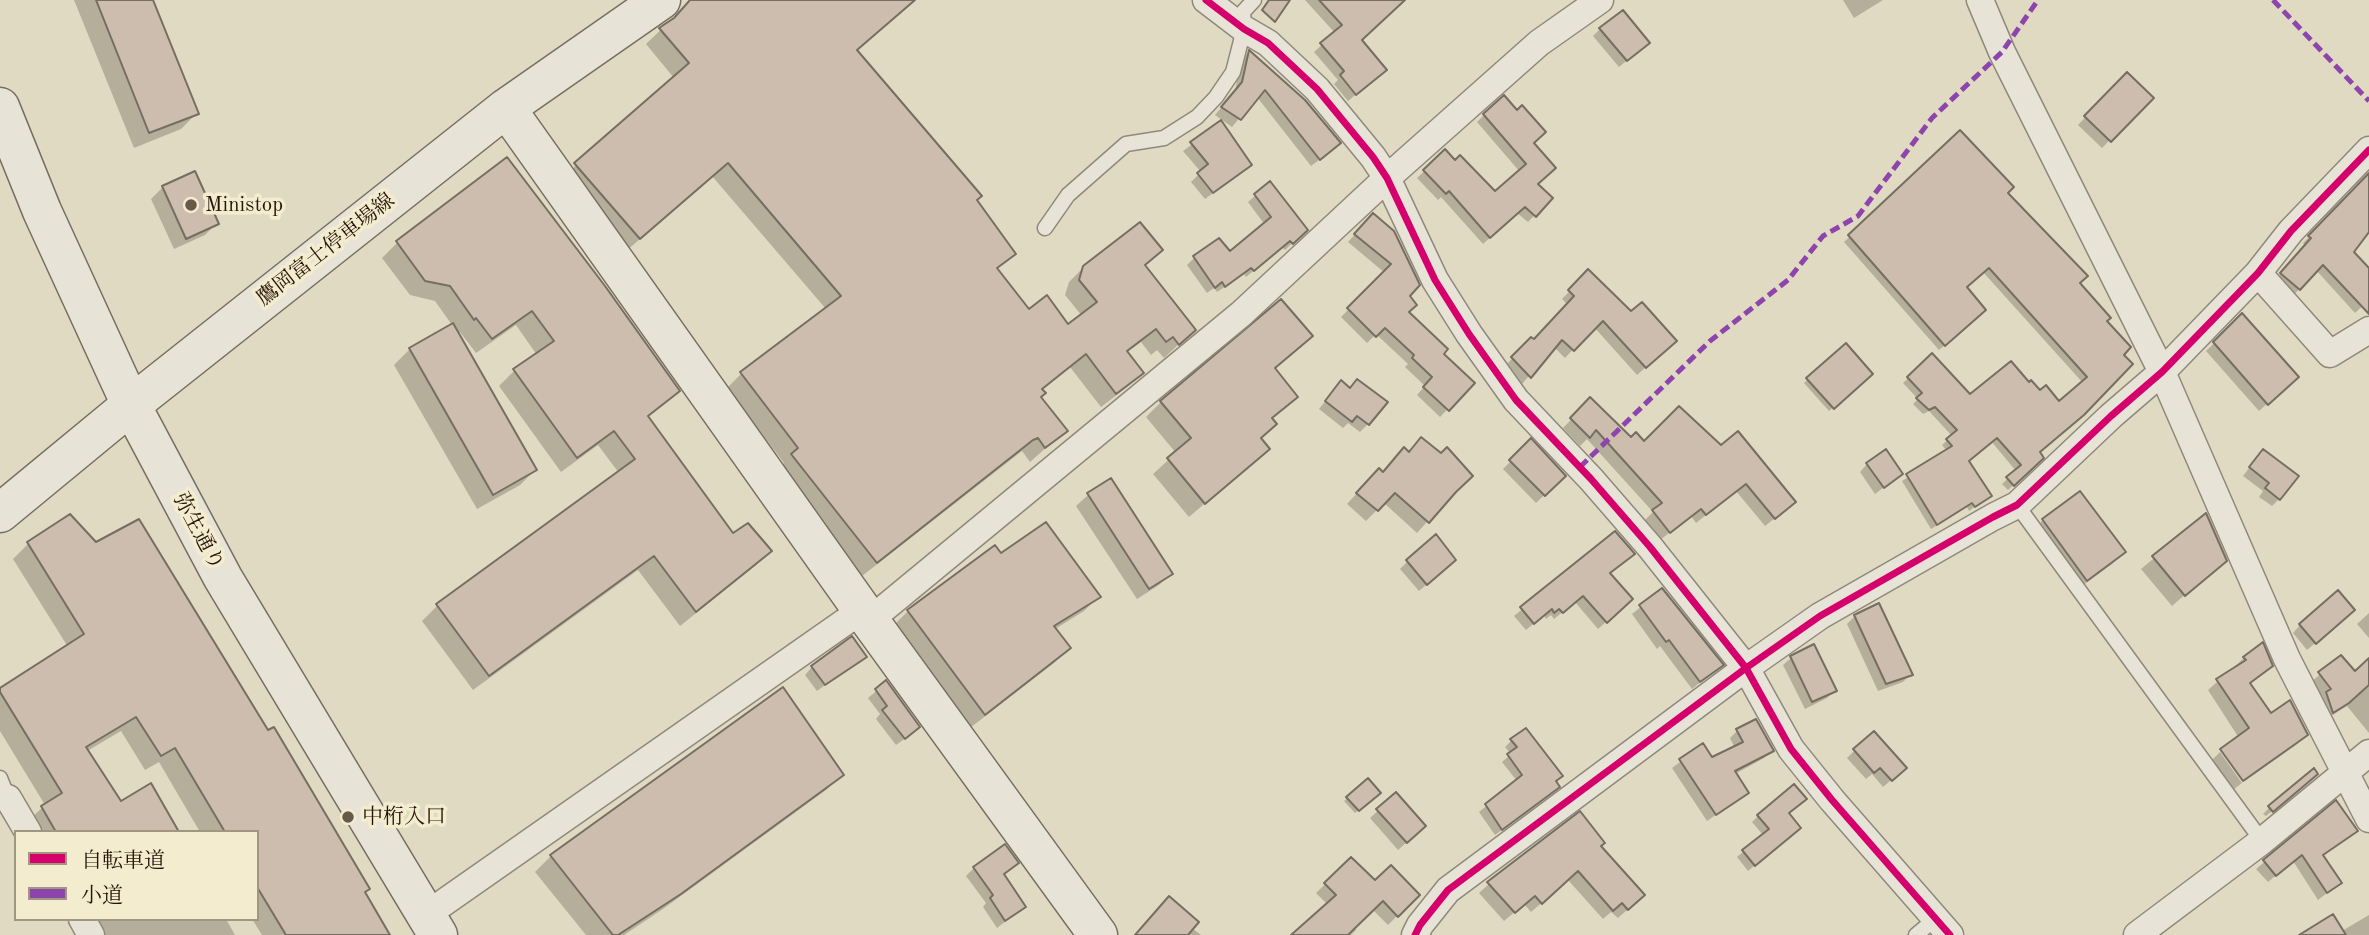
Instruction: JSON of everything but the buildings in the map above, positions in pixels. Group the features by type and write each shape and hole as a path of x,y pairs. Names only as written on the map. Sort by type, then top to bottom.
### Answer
{"street":[{"name":"鷹岡富士停車場線","path":"0,513 131,405 506,108 661,0"},
{"path":"1206,0 1244,29 1268,43 1317,89 1373,157 1387,178 1436,280 1469,334 1516,400 1591,479 1650,547 1746,668 1791,749 1934,930"},
{"path":"432,925 866,615 1241,314 1387,178 1539,43 1600,0"},
{"path":"1980,0 2002,52 2162,372 2287,659 2369,819"},
{"name":"弥生通り","path":"0,107 42,211 131,405 223,578 432,925"},
{"path":"506,108 1090,932"},
{"path":"1415,935 1448,890 1746,668 1819,616 2017,505 2162,372 2259,273 2291,231 2369,150"},
{"path":"2259,273 2330,354 2369,330"},
{"path":"2137,935 2262,841 2369,753"},
{"path":"4,788 27,830"}],"lane":[{"path":"1045,228 1068,195 1126,144 1164,138 1197,117 1216,97 1233,72 1244,29 1243,12 1254,0"},
{"path":"2017,505 2262,841"}],"marked path":[{"path":"1580,467 1710,341 1788,280 1823,236 1858,216 1932,118 2002,52 2038,0"},
{"path":"2273,0 2369,101"}],"cycle path":[{"path":"1206,0 1244,29 1268,43 1317,89 1373,157 1387,178 1435,280 1516,400 1591,479 1650,547 1746,668 1448,890 1415,935"},
{"path":"1950,935 1791,749 1746,668 1820,616 2017,505 2162,372 2258,273 2291,231 2369,150"}],"place":[{"name":"Ministop","path":"191,205"},
{"name":"中桁入口","path":"348,817"}]}
